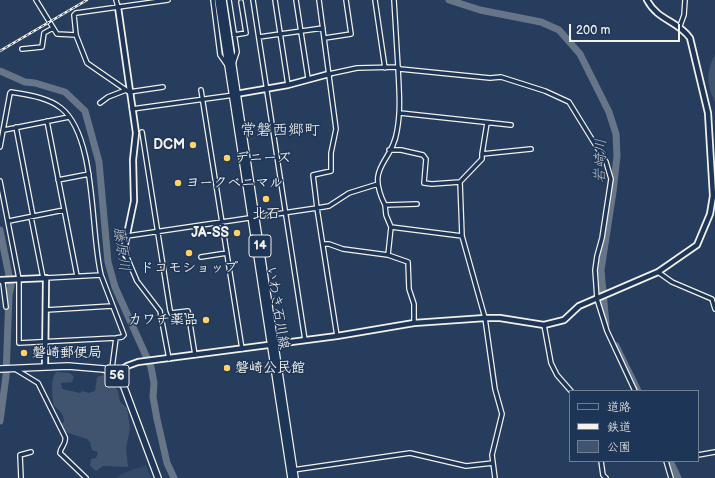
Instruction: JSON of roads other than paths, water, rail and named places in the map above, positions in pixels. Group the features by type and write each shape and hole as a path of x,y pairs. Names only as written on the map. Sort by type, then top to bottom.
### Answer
{"main road":[{"name":"いわき石川線","path":"218,0 223,15"},
{"name":"いわき石川線","path":"223,0 223,15 234,95 292,471 295,478"},
{"name":"56","path":"7,368 68,366 104,369 115,374 124,387 158,478"},
{"name":"いわき石川線","path":"291,478 292,471"}],"street":[{"path":"36,0 53,28 60,36 76,35"},
{"path":"116,0 128,91 136,133 133,160 134,201 125,250 137,281 160,311 169,358"},
{"path":"134,0 135,5"},
{"path":"128,91 88,63 76,35 74,14 135,5 144,2 168,0"},
{"path":"213,0 220,54 230,66 237,52 229,0"},
{"path":"253,0 304,340"},
{"path":"275,0 288,85"},
{"path":"296,0 308,78"},
{"path":"319,0 336,129 332,152 331,171 314,174 337,336"},
{"path":"325,38 351,34 346,0"},
{"path":"375,0 385,68"},
{"path":"388,255 391,227 386,215 385,205 378,184 377,172 397,134 400,114 394,0"},
{"path":"116,338 112,368 115,374 127,366 138,362 337,336 414,323 500,318 544,325 564,320 579,306 658,272 697,245 713,215 713,196 708,113 690,38 680,26 656,14 647,0"},
{"path":"680,26 684,15 685,0"},
{"path":"234,35 246,33 241,2"},
{"path":"22,49 42,47 44,33 53,28"},
{"path":"259,37 323,28"},
{"path":"132,109 234,95 288,85 308,78 358,68 398,67 400,69 490,78 501,77 546,91 570,102 606,162 611,179 602,238 595,270 598,299 607,331 635,390"},
{"path":"100,103 108,97 128,91 163,87"},
{"path":"201,90 242,349"},
{"path":"0,147 11,92 34,96 53,102 70,117 78,133 89,174 97,260 112,306 124,335 122,338 19,343 17,279 0,181"},
{"path":"400,114 452,120 476,120 487,123 511,125"},
{"path":"4,130 70,117"},
{"path":"47,121 77,276"},
{"path":"389,150 400,150 424,155 426,159 424,182 432,184 460,182 482,159 487,123"},
{"path":"16,127 32,217 45,278 45,366"},
{"path":"142,132 170,310 171,313 188,311 195,355"},
{"path":"482,154 531,150"},
{"path":"58,180 89,174"},
{"path":"460,182 462,236 485,318 495,389 502,414 494,446 493,463 495,478"},
{"path":"127,236 329,206 349,193 378,184"},
{"path":"385,205 417,204"},
{"path":"8,221 64,210"},
{"path":"391,227 462,236"},
{"path":"323,244 329,244 343,249 388,255 408,262 409,289 414,304 414,323"},
{"path":"201,257 227,253"},
{"path":"658,272 672,282 712,299 715,309"},
{"path":"6,307 3,283 1,280 101,275"},
{"path":"46,310 112,306"},
{"path":"544,325 551,363 557,375 570,390"},
{"path":"7,368 38,383 65,437 65,442 60,450 60,454 86,478"},
{"path":"21,478 20,455 31,452"},
{"path":"699,455 715,452"},
{"path":"292,471 410,453 466,466 493,463"},
{"path":"601,462 603,475 606,478"},
{"path":"667,463 671,478"}],"waterway":[{"name":"岩崎川","path":"449,0 480,10 541,22 559,30 580,54 609,112 616,134 617,156 601,270 606,324"},
{"name":"藤原川","path":"0,71 25,82 35,83 65,92 85,111 99,162 108,262 115,287 151,367 154,383 153,397 157,419 167,463 174,478"},
{"path":"0,230 11,286 9,295 6,376 0,421"},
{"name":"岩崎川","path":"616,346 638,390"},
{"name":"岩崎川","path":"670,462 678,478"}],"railway":[{"path":"0,51 87,0"}],"place":[{"name":"DCM","path":"193,145"},
{"name":"デニーズ","path":"227,158"},
{"name":"ヨークベニマル","path":"178,183"},
{"name":"北石","path":"266,199"},
{"name":"JA-SS","path":"237,233"},
{"name":"ドコモショップ","path":"189,253"},
{"name":"カワチ薬品","path":"206,320"},
{"name":"磐崎郵便局","path":"24,353"},
{"name":"磐崎公民館","path":"227,368"}],"district":[{"name":"常磐西郷町","path":"280,131"}]}
